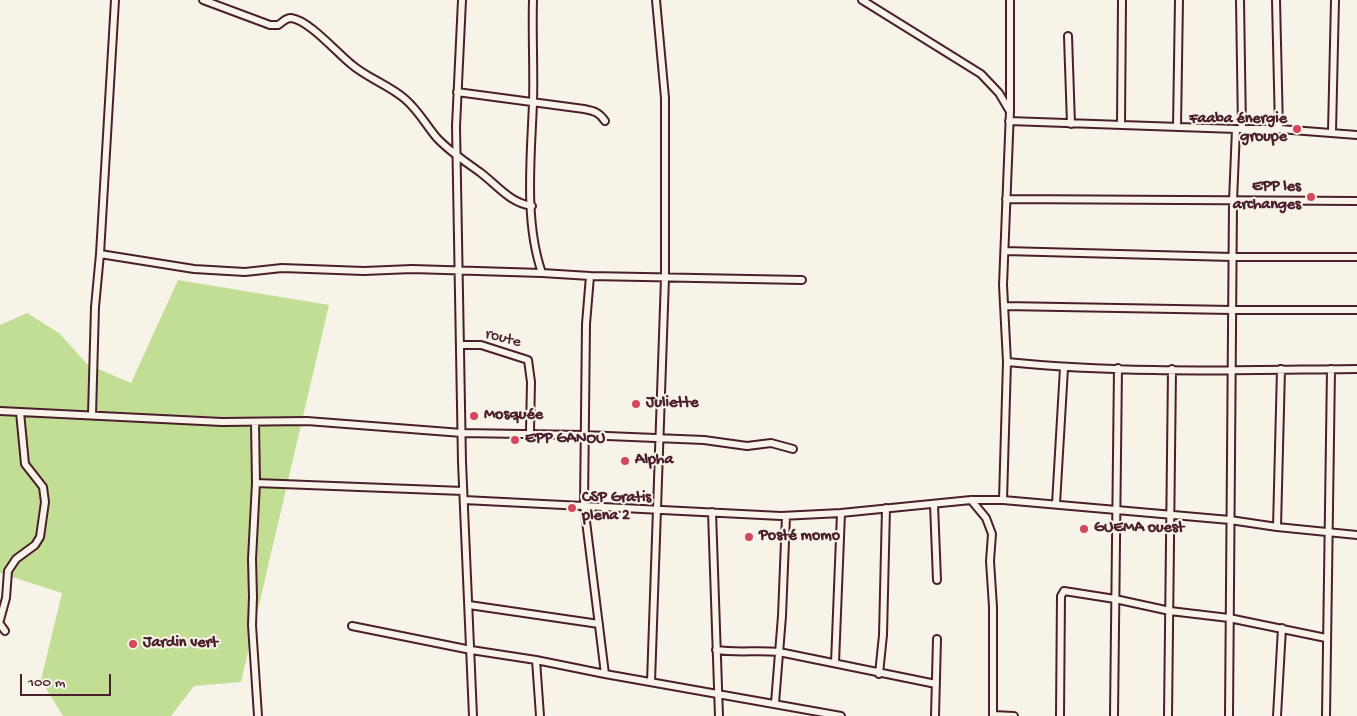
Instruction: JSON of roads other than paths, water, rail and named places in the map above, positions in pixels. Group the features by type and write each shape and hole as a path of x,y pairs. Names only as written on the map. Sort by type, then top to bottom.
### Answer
{"street":[{"path":"92,415 96,307 115,0"},
{"path":"203,0 270,25 278,25 291,18 300,22 323,37 352,65 404,98 413,106 438,139 456,156 482,173 511,198 523,205 532,206"},
{"path":"462,0 456,156 463,491 473,716"},
{"path":"533,0 533,103 530,138 532,206 534,247 542,273"},
{"path":"651,682 665,278 665,98 656,0"},
{"path":"862,0 981,74 999,93 1010,111"},
{"path":"1002,500 1007,362 1004,306 1010,121 1010,0"},
{"path":"1121,124 1122,0"},
{"path":"1177,127 1179,0"},
{"path":"1228,716 1232,257 1233,201 1239,129 1240,0"},
{"path":"1276,0 1279,129"},
{"path":"1332,132 1335,0"},
{"path":"1068,36 1071,124"},
{"path":"457,92 596,111 605,122"},
{"path":"1010,121 1279,129 1357,135"},
{"path":"1006,199 1357,201"},
{"path":"1005,251 1232,257 1357,257"},
{"path":"100,254 170,266 231,271 291,268 802,280"},
{"path":"590,276 586,324 583,435 584,505 605,674"},
{"path":"1004,306 1357,310"},
{"name":"route","path":"461,345 481,346 528,360 531,382 530,430"},
{"path":"1007,362 1064,368 1357,369"},
{"path":"1056,504 1064,368"},
{"path":"1114,716 1118,368"},
{"path":"1168,716 1172,369"},
{"path":"1278,527 1281,369"},
{"path":"1326,716 1327,531 1331,369"},
{"path":"0,411 222,422 307,421 462,433 704,440 747,446 771,443 793,449"},
{"path":"0,620 6,598 8,571 16,559 35,545 40,537 45,502 43,488 25,464 20,412"},
{"path":"255,422 256,483 252,560 252,625 258,716"},
{"path":"256,483 463,491"},
{"path":"464,500 786,516 841,513 970,500 1002,500 1230,520 1357,535"},
{"path":"970,500 986,518 992,534 990,561 993,608 993,715 1014,716"},
{"path":"934,504 937,580"},
{"path":"879,674 884,635 886,508"},
{"path":"712,512 719,716"},
{"path":"835,663 841,513"},
{"path":"775,703 786,516"},
{"path":"1060,716 1061,596 1064,591 1170,611 1228,618 1326,638"},
{"path":"469,605 599,624"},
{"path":"0,624 5,631"},
{"path":"352,626 471,650 536,660 841,716"},
{"path":"1277,716 1282,628"},
{"path":"935,716 937,639"},
{"path":"716,650 732,652 764,650 779,652 879,674 936,684"},
{"path":"536,660 540,716"}],"place":[{"name":"Faaba énergie groupe","path":"1297,129"},
{"name":"EPP les archanges","path":"1311,197"},
{"name":"Juliette","path":"636,404"},
{"name":"Mosquée","path":"474,416"},
{"name":"EPP GANOU","path":"515,440"},
{"name":"Alpha","path":"625,461"},
{"name":"CSP Gratis plena 2","path":"572,508"},
{"name":"GUEMA ouest","path":"1084,529"},
{"name":"Posté momo","path":"749,537"},
{"name":"Jardin vert","path":"133,644"}]}
